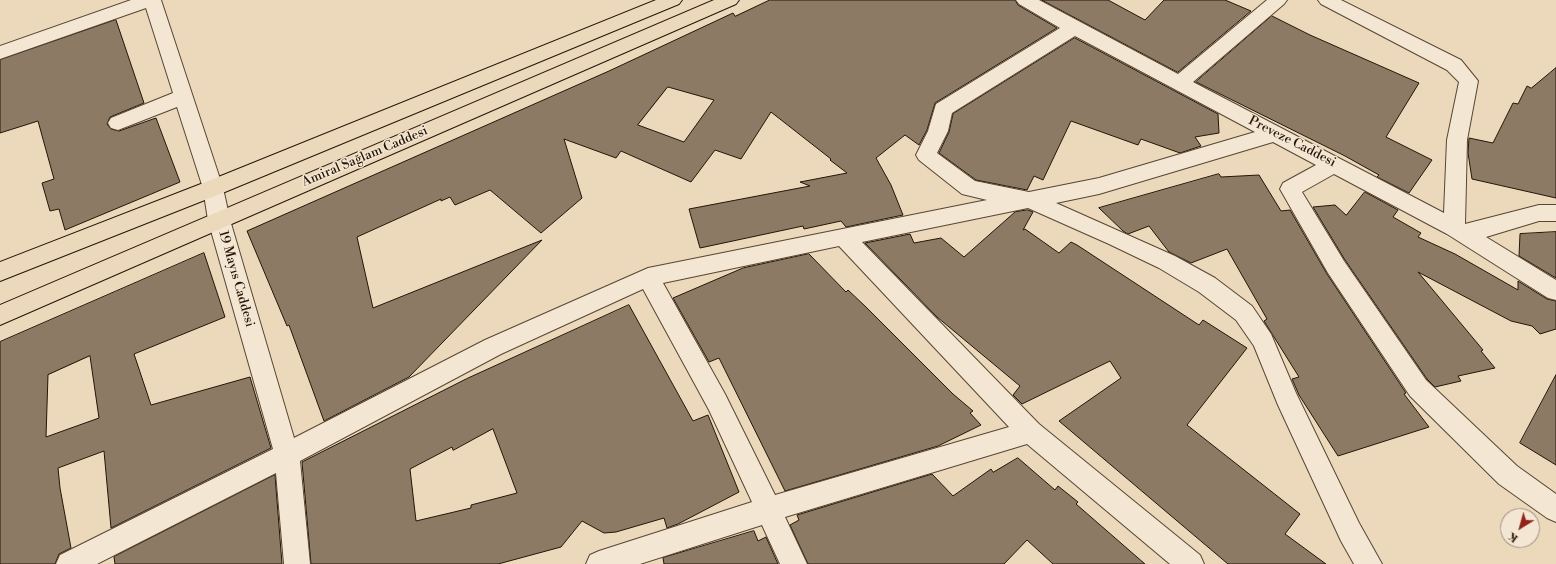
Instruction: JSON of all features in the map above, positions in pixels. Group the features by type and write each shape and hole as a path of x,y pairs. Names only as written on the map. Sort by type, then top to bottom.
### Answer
{"main road":[{"path":"0,272 213,188 673,0"},
{"name":"Amiral Sağlam Caddesi","path":"0,314 730,0"}],"street":[{"path":"0,53 150,0"},
{"name":"19 Mayıs Caddesi","path":"150,0 213,188 219,220 287,455 297,564"},
{"name":"Preveze Caddesi","path":"1025,0 1179,84 1335,164 1459,231 1556,291"},
{"path":"1179,84 1278,0"},
{"path":"1326,0 1454,65 1470,81 1457,140 1459,231 1539,213 1556,213"},
{"path":"1074,28 943,109 938,131 926,155 969,188 1029,200 1117,238 1167,262 1207,286 1244,313 1263,341 1286,397 1346,524 1369,564"},
{"path":"118,123 182,97"},
{"path":"69,564 287,455 493,347 648,277 1099,186 1275,134"},
{"path":"1335,164 1290,189 1336,267 1418,388 1508,475 1556,509"},
{"path":"844,237 1030,432 1191,564"},
{"path":"648,277 717,402 794,564"},
{"path":"599,564 768,510 1030,432"}],"building":[{"path":"770,0 1015,0 1018,5 1057,28 935,103 927,130 919,145 905,135 876,158 891,185 903,215 846,227 841,221 804,229 803,226 700,248 689,209 810,186 800,182 847,173 771,112 741,159 715,150 691,182 621,151 616,158 564,139 582,198 541,233 490,190 455,205 450,197 441,201 441,199 357,237 373,308 542,240 409,377 324,421 289,325 287,326 247,231 609,71 733,13 735,16","holes":["668,87 714,100 684,142 638,125"]},
{"path":"1042,0 1108,0 1145,20 1164,0 1225,0 1251,11 1178,72"},
{"path":"1272,16 1310,35 1419,83 1386,137 1432,160 1409,193 1377,177 1379,175 1345,156 1196,82"},
{"path":"116,20 144,103 110,117 107,124 111,129 119,131 156,118 180,182 65,230 59,209 50,211 42,183 54,179 38,121 0,133 0,60"},
{"path":"1075,38 1218,114 1219,133 1195,137 1201,146 1180,153 1141,139 1138,145 1071,121 1043,180 1034,176 1027,190 976,180 939,153 949,132 953,114"},
{"path":"1556,68 1556,198 1472,179 1468,153 1469,138 1493,143 1513,103 1518,104 1527,86 1531,88"},
{"path":"1219,174 1221,177 1259,175 1281,211 1290,210 1327,274 1406,393 1404,394 1429,427 1338,456 1299,395 1292,379 1299,377 1264,321 1267,319 1227,249 1191,263 1169,252 1149,226 1128,234 1099,208"},
{"path":"1365,192 1398,210 1393,217 1421,233 1418,237 1455,254 1518,290 1518,281 1547,299 1556,301 1556,329 1540,334 1532,326 1511,321 1418,272 1483,350 1481,351 1495,368 1458,376 1461,381 1435,387 1427,379 1345,260 1313,207 1335,205 1346,215"},
{"path":"1028,210 1033,212 1023,230 1025,229 1059,253 1071,242 1077,245 1199,325 1203,320 1247,348 1187,425 1300,514 1285,534 1326,564 1228,564 1059,421 1121,378 1110,361 1022,404 1013,395 1020,386 937,317 865,243 910,234 914,243 941,238 964,257 1015,212"},
{"path":"1556,232 1556,278 1519,256 1520,234"},
{"path":"204,253 225,317 134,354 151,405 250,377 271,448 111,528 104,451 58,468 60,488 71,548 59,554 55,564 0,564 0,342","holes":["90,356 99,418 46,437 48,375"]},
{"path":"809,254 846,292 848,290 953,394 973,411 970,413 981,425 938,446 785,491 719,358 709,362 673,298 743,268"},
{"path":"629,305 693,421 708,415 739,492 678,524 667,528 664,518 616,532 604,533 582,521 561,547 498,564 311,564 302,462 466,379","holes":["493,429 517,493 471,505 471,508 416,521 410,469 452,447 453,450"]},
{"path":"1556,375 1556,465 1520,443"},
{"path":"1018,458 1055,490 1058,486 1078,502 1076,504 1145,564 1053,564 1027,540 1004,564 808,564 790,525 799,520 797,515 932,474 953,496 991,469 993,472"},
{"path":"275,475 282,564 115,564 114,557"},
{"path":"754,531 758,541 766,537 778,564 664,564 663,558"}]}
